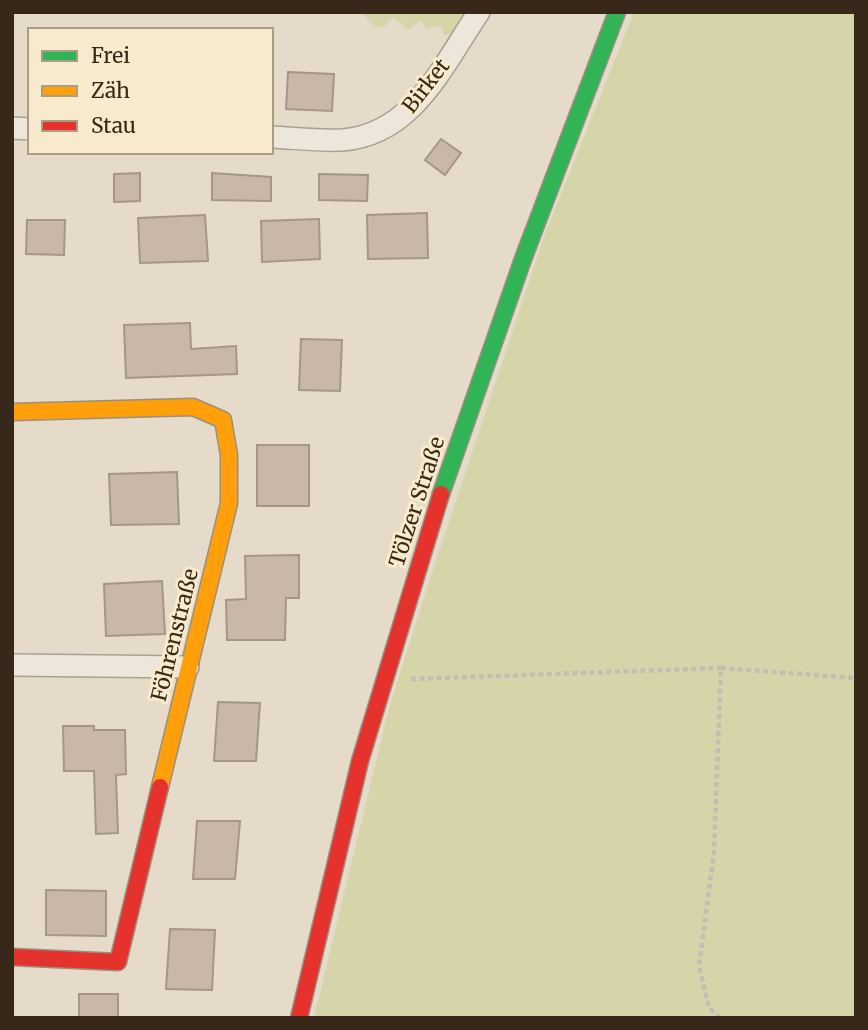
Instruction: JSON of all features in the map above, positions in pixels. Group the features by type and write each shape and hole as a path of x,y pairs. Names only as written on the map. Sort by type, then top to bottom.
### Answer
{"main road":[{"name":"Tölzer Straße","path":"299,1018 354,782 440,497 533,230 617,12"},
{"name":"Föhrenstraße","path":"12,412 193,407 223,420 229,455 229,503 118,962 12,957"}],"street":[{"name":"Birket","path":"273,137 343,140 381,131 410,112 479,12"},
{"path":"12,665 188,667"}],"path":[{"path":"720,1018 709,1008 699,966 714,852 721,668"},
{"path":"383,680 721,668 856,678"}],"shaded area":[{"path":"360,12 473,12 456,34 444,35 441,26 427,29 420,21 408,29 393,18 385,26 376,27"},
{"path":"634,12 856,12 856,1018 314,1018 389,708 544,237"}],"building":[{"path":"288,72 334,74 332,111 286,109"},
{"path":"441,139 461,153 445,175 425,160"},
{"path":"140,173 140,201 114,202 114,174"},
{"path":"212,173 271,177 271,201 212,200"},
{"path":"319,174 368,175 367,201 319,200"},
{"path":"427,213 428,258 368,259 367,215"},
{"path":"205,215 208,261 140,263 138,218"},
{"path":"319,219 320,259 262,262 261,221"},
{"path":"27,220 65,220 64,255 26,254"},
{"path":"190,323 191,349 236,346 237,374 126,378 124,325"},
{"path":"301,339 342,340 340,391 299,390"},
{"path":"257,445 309,445 309,506 257,506"},
{"path":"177,472 179,524 111,525 109,474"},
{"path":"299,555 299,598 286,598 285,640 227,640 226,600 246,599 245,556"},
{"path":"162,581 165,634 106,636 104,584"},
{"path":"218,702 260,703 256,761 214,761"},
{"path":"63,726 125,730 126,774 116,775 118,833 96,834 94,771 64,771"},
{"path":"197,821 240,821 235,879 193,879"},
{"path":"46,890 106,891 106,936 46,935"},
{"path":"170,929 215,930 212,990 166,989"},
{"path":"79,994 118,994 118,1018 79,1018"}],"traffic: fast":[{"path":"441,494 523,259 617,12"}],"traffic: slow":[{"path":"12,412 193,407 223,420 229,455 229,503 160,787"}],"traffic: jam":[{"path":"299,1018 360,761 441,494"},
{"path":"12,957 118,962 160,787"}]}
